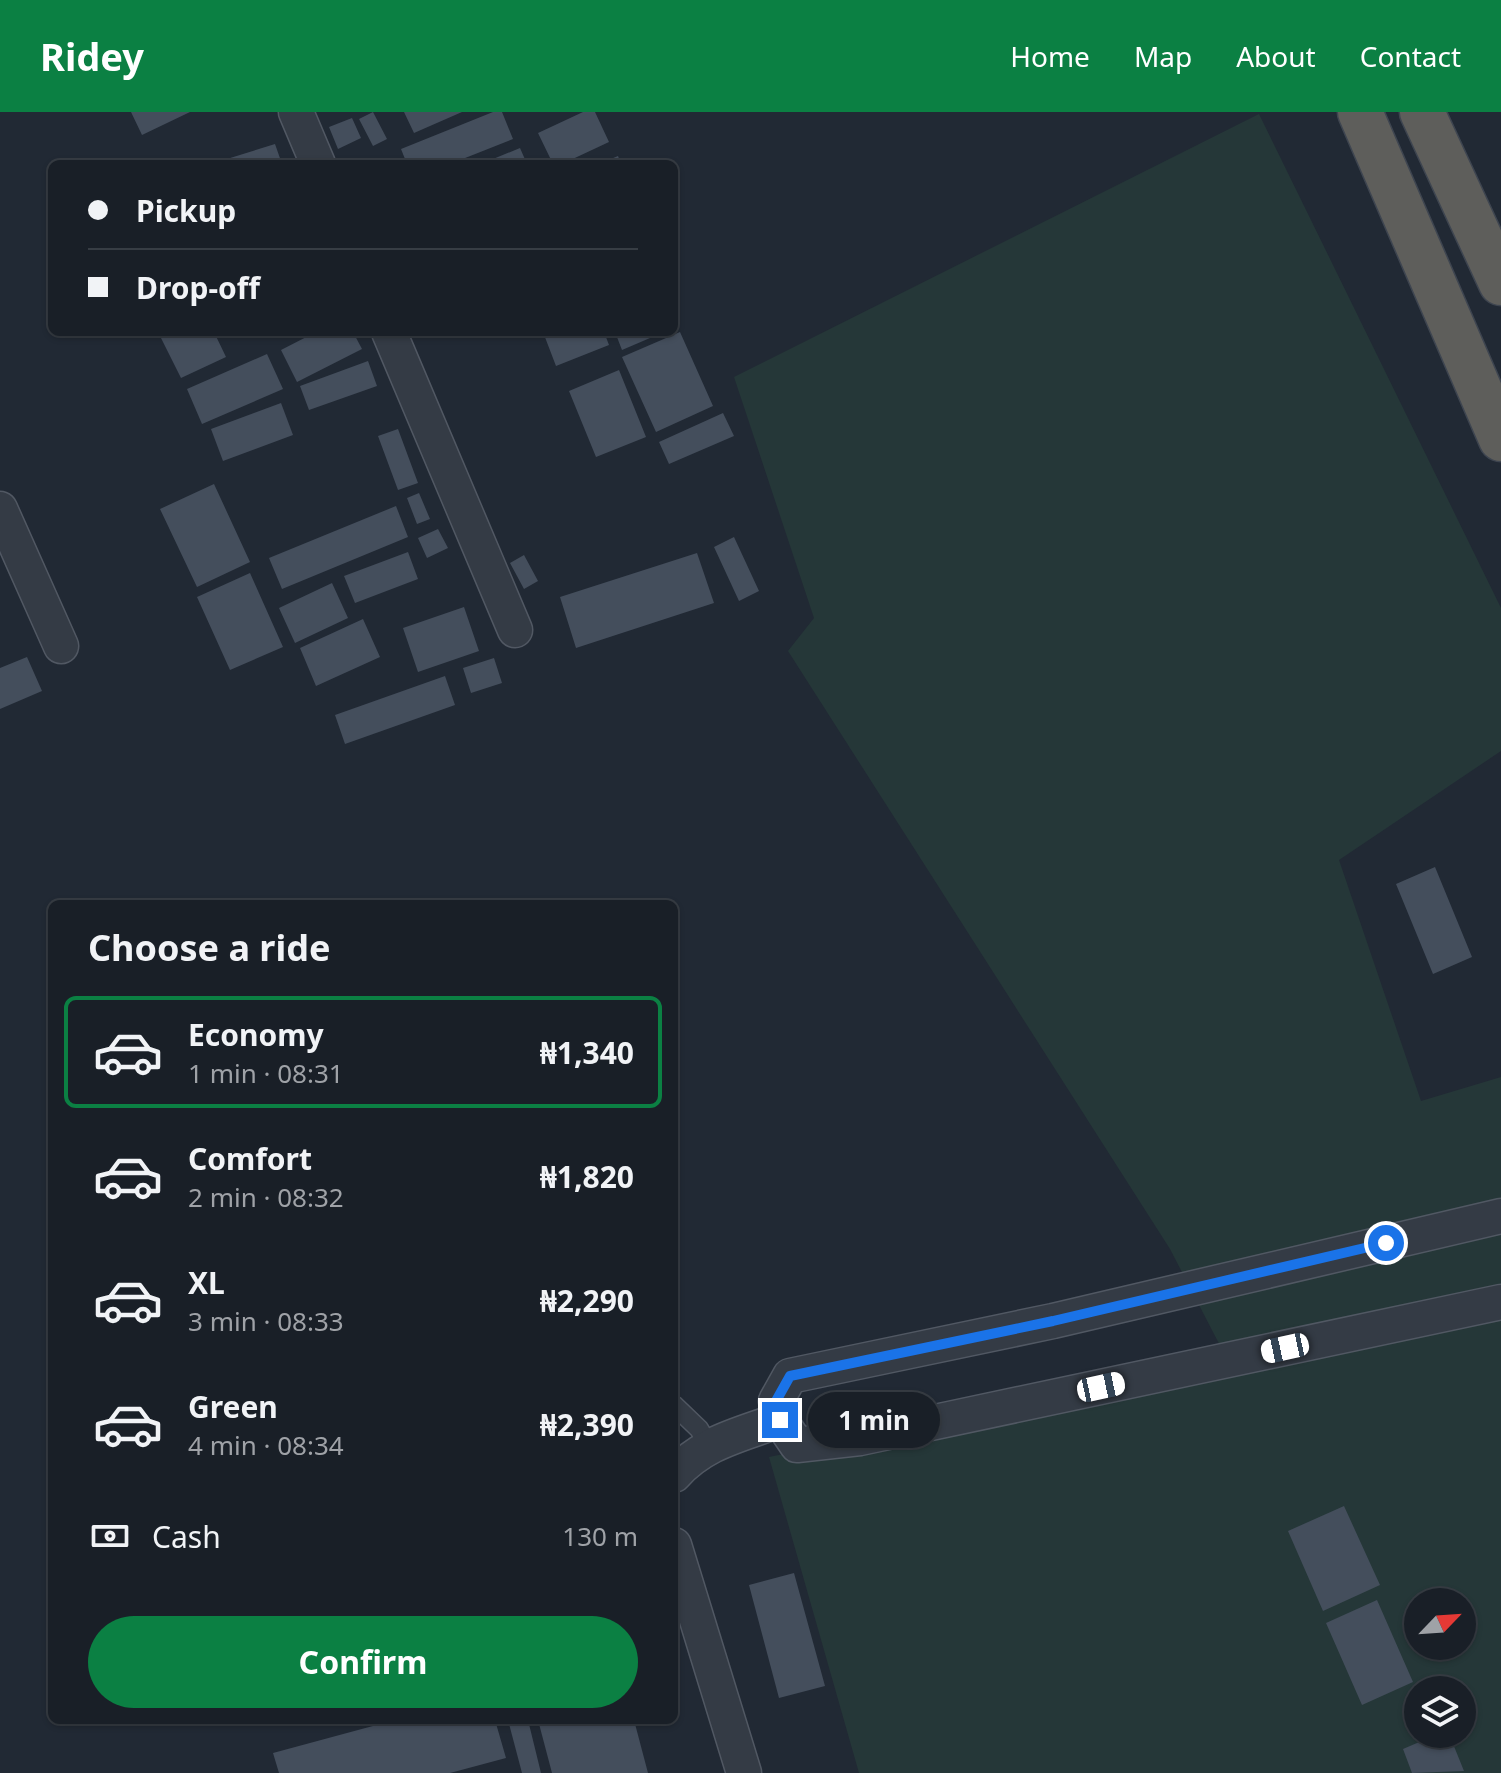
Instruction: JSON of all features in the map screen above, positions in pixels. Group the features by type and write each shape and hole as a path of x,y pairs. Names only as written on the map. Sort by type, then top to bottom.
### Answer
{"highway":[{"path":"1360,112 1501,439"},
{"path":"1422,112 1501,283"}],"street":[{"path":"296,112 316,160"},
{"path":"391,336 515,630"},
{"path":"0,509 61,646"},
{"path":"1501,1216 1053,1321 790,1376 776,1401 780,1420 797,1445 860,1438 1501,1302"},
{"path":"678,1471 693,1454 709,1446 780,1420"},
{"path":"678,1558 744,1773"}],"lane":[{"path":"678,1409 699,1429 709,1446"}],"shaded area":[{"path":"1259,114 1501,608 1501,751 1339,860 1421,1101 1501,1077 1501,1773 859,1773 769,1457 1228,1361 1170,1249 788,651 814,618 734,377"}],"building":[{"path":"131,112 190,112 142,135"},
{"path":"373,112 387,139 373,146 359,119"},
{"path":"404,112 462,112 414,133"},
{"path":"493,112 502,112 513,139 460,160 405,160 401,149"},
{"path":"583,112 595,112 609,142 571,160 551,160 538,133"},
{"path":"352,118 361,138 338,149 329,127"},
{"path":"275,144 281,160 224,160"},
{"path":"520,148 525,160 491,160"},
{"path":"678,333 713,406 656,432 622,357 671,336 678,336"},
{"path":"160,336 216,336 226,357 181,378"},
{"path":"308,336 355,336 362,349 297,382 281,350"},
{"path":"545,336 606,336 609,345 556,366"},
{"path":"617,336 655,336 622,350"},
{"path":"267,354 283,389 202,424 187,389"},
{"path":"368,361 377,386 309,410 300,386"},
{"path":"619,370 646,437 596,457 569,391"},
{"path":"281,403 293,435 223,461 211,429"},
{"path":"723,413 734,436 669,464 659,442"},
{"path":"398,429 418,483 398,490 378,436"},
{"path":"214,484 250,562 197,587 160,509"},
{"path":"419,493 430,519 417,524 407,498"},
{"path":"396,506 408,537 282,589 269,558"},
{"path":"438,529 448,548 427,558 418,538"},
{"path":"734,537 759,591 739,601 714,547"},
{"path":"408,552 418,579 355,603 344,576"},
{"path":"697,553 714,603 576,648 560,597"},
{"path":"524,555 538,581 524,589 510,563"},
{"path":"250,573 283,647 230,670 197,597"},
{"path":"332,583 348,618 295,643 279,608"},
{"path":"464,607 479,651 418,672 403,628"},
{"path":"363,619 380,657 316,686 300,648"},
{"path":"27,657 42,691 0,709 0,668"},
{"path":"494,658 502,683 471,693 463,668"},
{"path":"445,676 455,705 345,744 335,715"},
{"path":"1435,867 1472,957 1433,974 1396,884"},
{"path":"1344,1506 1380,1585 1323,1611 1288,1531"},
{"path":"794,1573 825,1686 779,1698 749,1585"},
{"path":"1377,1600 1410,1676 1404,1676 1404,1686 1362,1705 1326,1623"},
{"path":"380,1724 496,1724 506,1758 450,1773 279,1773 273,1753"},
{"path":"509,1724 529,1724 541,1773 522,1773"},
{"path":"539,1724 635,1724 648,1773 552,1773"},
{"path":"1455,1748 1464,1771 1412,1773 1403,1749"}],"route":[{"path":"780,1420 776,1401 790,1376 1053,1321 1386,1243"}]}
